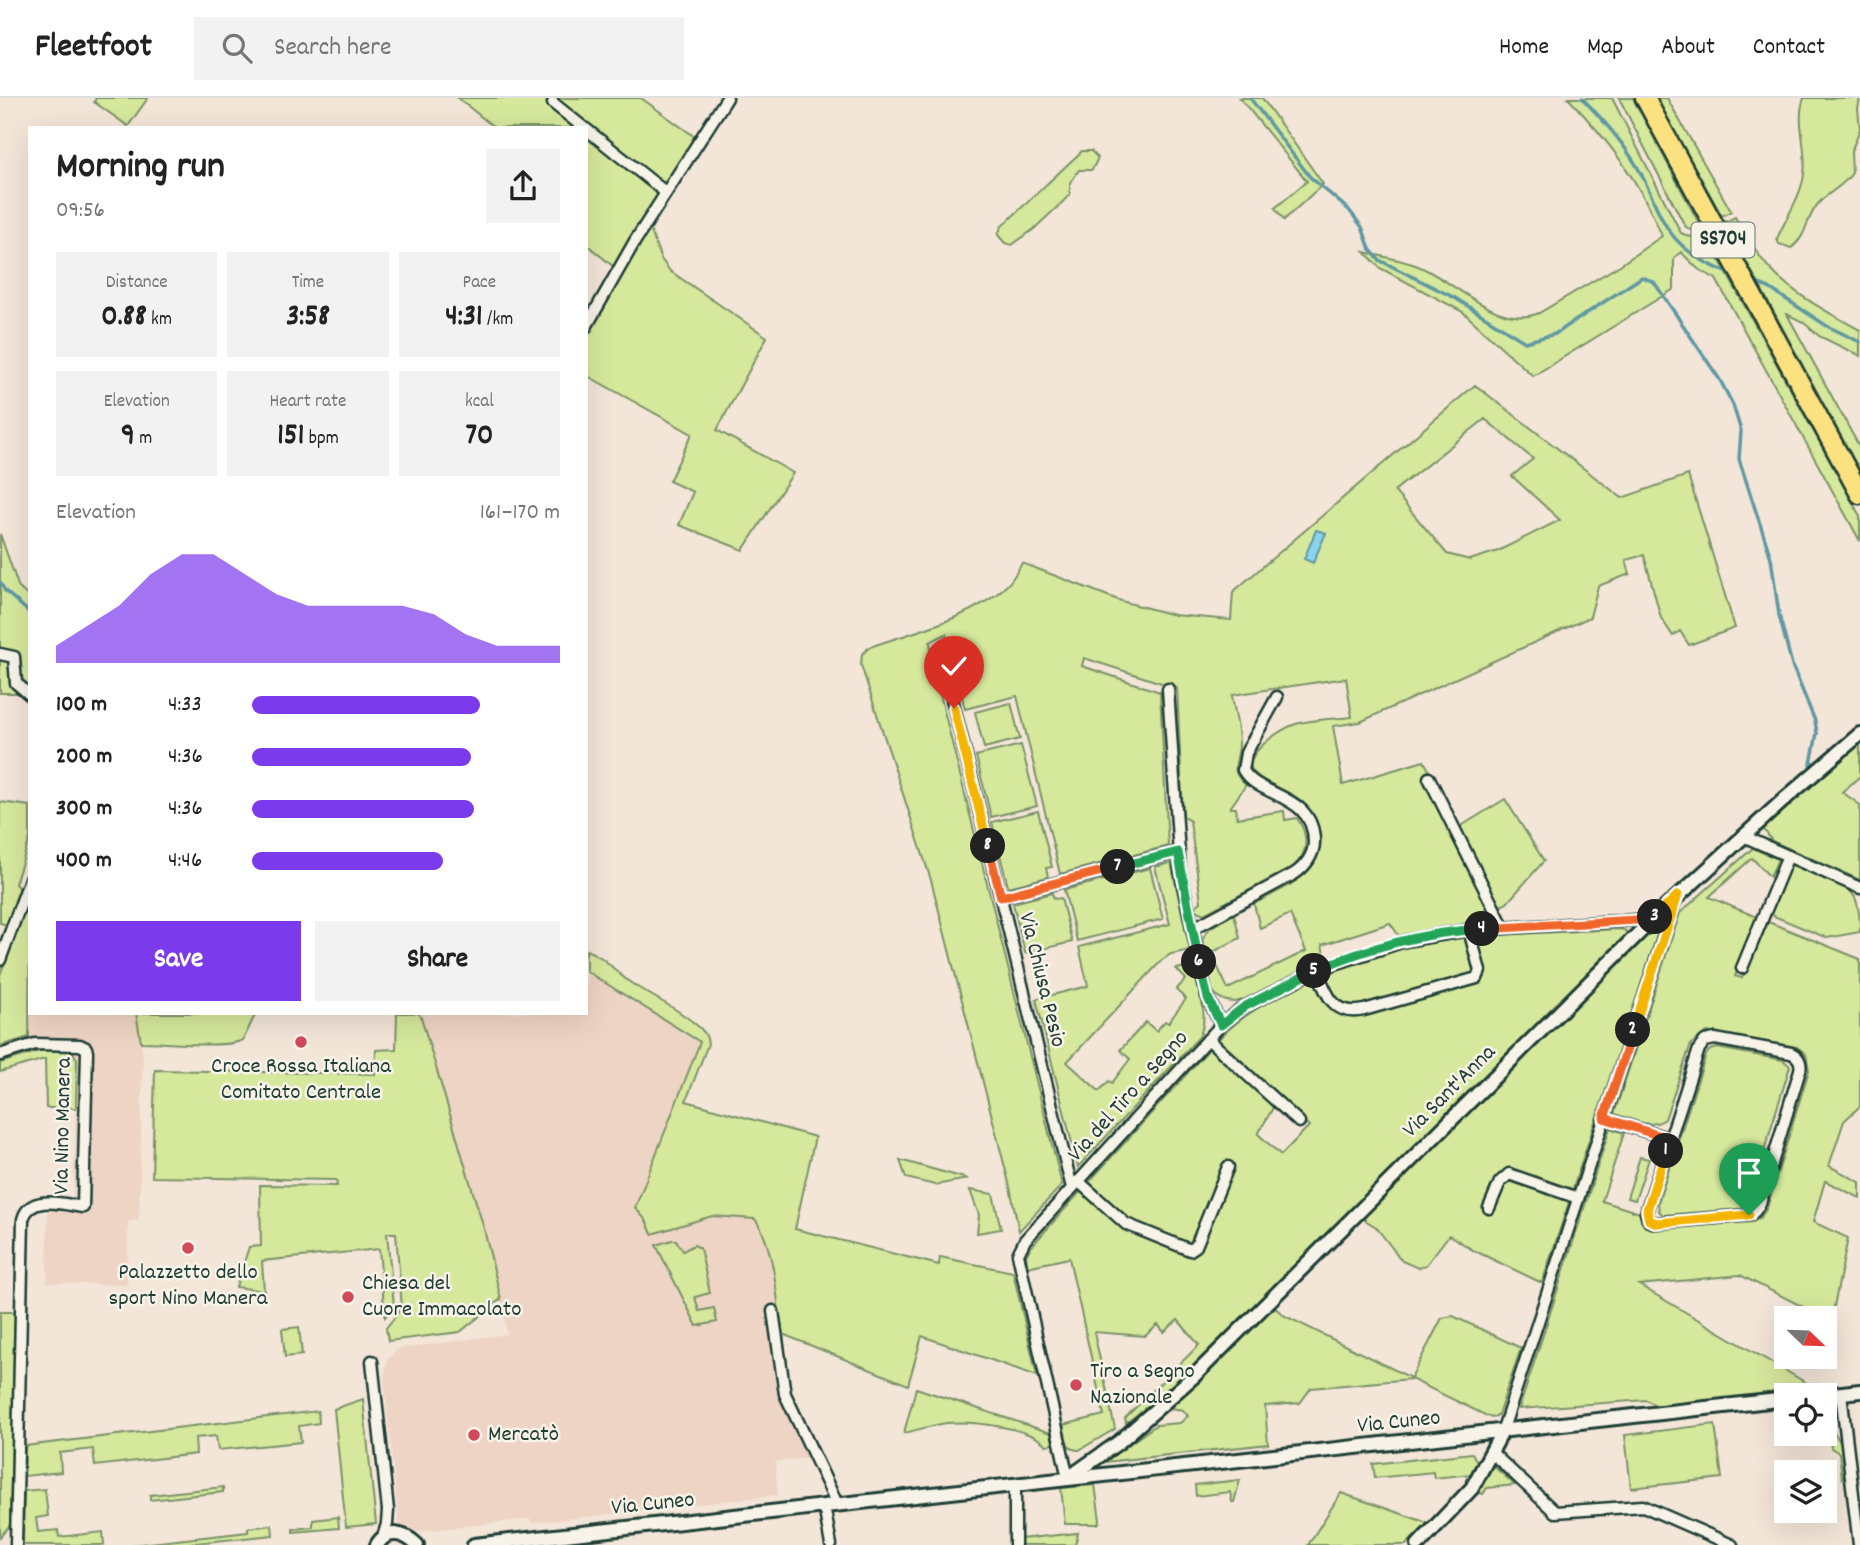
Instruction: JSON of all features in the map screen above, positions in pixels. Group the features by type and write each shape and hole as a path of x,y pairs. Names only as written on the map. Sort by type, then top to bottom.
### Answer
{"highway":[{"name":"SS704","path":"1645,98 1860,494"}],"main road":[{"name":"Via Sant'Anna","path":"1068,1478 1132,1431 1193,1377 1653,919 1860,734"},
{"path":"1837,1394 1860,1391"},
{"name":"Via Cuneo","path":"474,1545 1774,1401"},
{"path":"1423,1543 1472,1488 1502,1432"},
{"path":"378,1543 399,1534 419,1544"}],"street":[{"path":"588,323 609,283 665,192 727,98"},
{"path":"553,103 581,126"},
{"path":"588,131 665,192"},
{"path":"0,654 14,657 16,683 28,693"},
{"name":"Via Chiusa Pesio","path":"942,658 1075,1185"},
{"path":"1168,689 1178,852 1206,994 1221,1025"},
{"path":"1192,929 1294,874 1305,866 1311,855 1313,835 1303,812 1293,803 1250,778 1243,769 1245,753 1277,697"},
{"path":"1429,778 1504,928"},
{"path":"1743,836 1860,888"},
{"path":"1001,897 1178,852"},
{"path":"1742,968 1788,856"},
{"path":"0,960 28,884"},
{"path":"1502,1432 1678,895"},
{"name":"Via del Tiro a Segno","path":"1068,1478 1017,1259 1025,1240 1221,1025 1244,1007 1317,970 1405,941 1469,930 1653,919"},
{"path":"1317,970 1330,1000 1347,1010 1364,1010 1477,978 1479,971 1469,930"},
{"name":"Via del Tiro a Segno","path":"1208,1039 1299,1122"},
{"path":"1715,1039 1791,1053 1798,1058 1800,1070 1760,1203 1753,1213 1657,1223 1649,1220 1646,1213 1670,1139 1699,1049 1705,1041 1715,1039"},
{"name":"Via Nino Manera","path":"0,1055 35,1044 80,1045 86,1048 87,1052 83,1207 35,1204 27,1209 23,1219 16,1545"},
{"path":"1604,1118 1670,1139"},
{"name":"Via del Tiro a Segno","path":"1075,1185 1126,1224 1190,1250 1196,1246 1228,1167"},
{"path":"1489,1208 1500,1182 1509,1174 1578,1198"},
{"path":"773,1311 786,1394 830,1505 831,1545"},
{"path":"372,1361 388,1510 387,1524 378,1543"},
{"path":"1841,1393 1858,1545"},
{"path":"1492,1453 1555,1512 1643,1506 1732,1545"},
{"path":"1015,1483 1015,1545"},
{"path":"388,1510 399,1534"},
{"name":"Via Nino Manera","path":"9,1545 17,1531"}],"shaded area":[{"path":"588,972 700,1041 635,1208 646,1220 652,1234 712,1216 755,1219 764,1231 780,1306 780,1333 788,1389 819,1457 775,1462 778,1495 531,1523 530,1519 412,1532 399,1525 384,1380 387,1361 397,1349 507,1334 484,1229 420,1015 588,1015"},
{"path":"30,1015 136,1015 143,1054 139,1220 128,1221 127,1285 47,1283 48,1209 73,1208 77,1060 72,1051 43,1050 29,1037"}],"green space":[{"path":"96,98 148,98 128,126 94,102"},
{"path":"458,98 641,98 695,137 614,267 588,246 588,126 493,126"},
{"path":"1240,98 1262,98 1323,184 1284,220 1275,208 1307,181"},
{"path":"1568,98 1612,98 1681,233 1690,237 1704,232 1860,516 1860,541 1716,279 1698,269 1681,252 1674,258 1674,289 1533,376 1463,312 1380,268 1365,252 1418,266 1492,310 1524,316 1539,313 1620,265 1662,236 1644,197 1622,162"},
{"path":"1619,98 1633,98 1701,227 1691,230 1685,226"},
{"path":"1656,98 1667,98 1731,211 1722,216"},
{"path":"1804,98 1860,98 1860,129 1851,152 1852,173 1818,204 1800,238 1791,248 1779,244 1777,239 1803,182 1805,164 1801,116"},
{"path":"1082,151 1091,151 1098,158 1092,170 1079,170 1070,183 1070,195 1034,229 1012,245 1005,243 998,235 1001,227"},
{"path":"1735,217 1760,256 1779,278 1812,303 1860,330 1860,356 1819,336 1803,322 1787,314 1860,448 1860,471 1725,222"},
{"path":"649,226 661,259 670,271 767,337 717,430 793,473 743,550 679,525 693,492 669,481 692,434 588,376 588,333"},
{"path":"1475,385 1622,498 1688,475 1735,628 1689,645 1680,631 1673,636 1661,618 1644,555 1626,560 1630,574 1598,586 1590,617 1360,722 1333,726 1343,785 1424,761 1431,774 1424,778 1497,923 1441,927 1399,936 1390,923 1322,945 1325,959 1254,996 1235,1002 1222,999 1212,990 1202,939 1210,928 1234,914 1240,938 1211,953 1228,989 1306,951 1290,914 1260,928 1254,904 1301,877 1317,858 1320,846 1318,827 1307,806 1295,796 1254,773 1252,759 1263,744 1293,725 1314,720 1352,717 1346,678 1232,695 1239,740 1235,766 1237,775 1246,785 1230,808 1236,808 1237,818 1284,811 1285,820 1297,818 1301,824 1306,844 1302,856 1293,867 1204,914 1194,907 1201,902 1190,821 1183,816 1177,688 1084,658 1082,666 1160,692 1168,846 1060,874 1017,696 965,709 946,634 930,642 933,666 1062,1185 1019,1231 931,880 861,665 862,654 870,647 941,623 977,607 1008,584 1022,563 1121,601 1174,615 1231,620 1233,592","holes":["1485,419 1533,459 1512,476 1560,520 1498,551 1470,560 1447,554 1394,491"]},
{"path":"0,534 19,588 28,596 28,690 21,685 16,654 0,650"},
{"path":"0,657 11,659 13,686 19,693 0,693"},
{"path":"1011,703 1020,739 984,748 975,712"},
{"path":"1860,742 1860,776 1842,792 1860,805 1860,880 1772,841 1762,827"},
{"path":"1021,745 1037,806 991,817 976,756"},
{"path":"1505,799 1544,861 1507,903 1499,907 1458,828"},
{"path":"0,802 28,806 28,844 15,884 21,890 8,925 0,923"},
{"path":"1038,811 1052,867 1046,868 1048,877 1008,887 992,822"},
{"path":"1753,848 1778,859 1770,877 1752,858 1709,897 1759,918 1735,976 1742,978 1766,921 1860,959 1860,1106 1844,1121 1829,1166 1860,1182 1860,1198 1825,1181 1813,1222 1848,1238 1834,1306 1801,1306 1740,1275 1639,1285 1774,1364 1774,1369 1783,1369 1807,1383 1774,1383 1774,1394 1657,1406 1646,1400 1519,1409 1610,1128 1624,1133 1602,1201 1640,1213 1641,1222 1651,1229 1753,1222 1760,1218 1767,1208 1809,1070 1806,1054 1797,1047 1707,1032 1691,1044 1665,1119 1647,1124 1614,1114 1680,913"},
{"path":"1171,863 1190,950 1171,954 1162,960 1067,1062 1099,1091 1109,1081 1112,1083 1130,1059 1120,1050 1146,1022 1156,1031 1165,1021 1168,1023 1186,999 1176,990 1186,979 1176,969 1193,966 1202,1002 1202,1029 1199,1037 1078,1167 1036,999 1088,986 1079,947 1170,924 1155,867"},
{"path":"1790,864 1832,881 1852,893 1858,906 1860,932 1827,938 1769,914"},
{"path":"1150,868 1163,919 1077,941 1064,890"},
{"path":"1052,893 1054,899 1061,898 1072,942 1025,953 1013,903"},
{"path":"28,903 29,1037 0,1046 0,975"},
{"path":"1654,928 1658,933 1572,1191 1514,1171 1509,1171 1504,1183 1509,1179 1570,1199 1542,1283 1473,1250 1449,1235 1426,1265 1418,1268 1402,1261 1376,1227 1362,1218"},
{"path":"1621,929 1626,931 1626,936 1193,1367 1126,1423 1125,1418 1199,1345 1178,1320 1164,1332 1158,1325 1145,1336 1094,1332 1115,1429 1079,1450 1071,1448 1063,1425 1104,1415 1069,1258 1027,1267 1026,1256 1030,1248 1081,1191 1121,1227 1186,1254 1194,1254 1200,1247 1192,1243 1187,1245 1132,1222 1089,1182 1210,1048 1274,1106 1258,1134 1281,1155 1309,1126 1217,1041 1228,1030 1264,1004 1316,977 1324,999 1347,1014 1481,980 1483,972 1474,936"},
{"path":"1468,936 1476,970 1474,975 1354,1008 1334,999 1322,974 1412,946"},
{"path":"588,951 604,960 631,983 685,1016 705,1034 708,1044 686,1101 815,1137 795,1229 939,1265 940,1257 1013,1272 1037,1376 922,1336 908,1385 780,1333 771,1257 755,1219 712,1216 652,1234 646,1220 635,1208 700,1042 588,972"},
{"path":"136,1015 255,1015 243,1040 234,1043 209,1045 141,1042"},
{"path":"397,1015 420,1015 484,1229 501,1299 460,1332 388,1341 386,1328 402,1308 396,1233 387,1233 394,1306 385,1317 379,1249 262,1261 264,1291 236,1287 249,1247 261,1246 260,1185 337,1186 336,1180 152,1177 155,1070 375,1074 376,1050 396,1049"},
{"path":"1717,1048 1783,1060 1790,1066 1748,1203 1741,1209 1663,1215 1659,1211 1658,1203 1706,1055"},
{"path":"43,1050 72,1051 77,1059 76,1108 46,1108 45,1059 0,1072 0,1063"},
{"path":"1640,1157 1649,1159 1635,1200 1627,1198"},
{"path":"900,1160 968,1179 935,1185 906,1178"},
{"path":"970,1190 993,1194 1001,1229 977,1233 979,1215"},
{"path":"676,1240 683,1251 694,1245 700,1248 710,1293 695,1297 699,1311 714,1308 717,1322 697,1326 656,1245"},
{"path":"1274,1307 1285,1316 1411,1378 1442,1318 1453,1316 1521,1348 1498,1415 1491,1418 1411,1379 1311,1388 1300,1403 1265,1406 1268,1444 1104,1462 1156,1425 1180,1423 1188,1416 1183,1410 1170,1408"},
{"path":"0,1312 15,1312 10,1525 0,1537"},
{"path":"299,1327 302,1355 285,1357 282,1329"},
{"path":"916,1388 1051,1433 1053,1444 1046,1445 1027,1434 1000,1426 970,1423 947,1423 904,1433"},
{"path":"363,1399 376,1524 346,1527 334,1409"},
{"path":"318,1411 319,1423 299,1426 301,1442 218,1450 216,1436 195,1438 196,1454 95,1466 93,1449 60,1453 61,1472 24,1476 25,1446"},
{"path":"1715,1424 1722,1478 1631,1488 1625,1435"},
{"path":"1837,1436 1842,1446 1846,1475 1842,1478 1839,1453 1831,1448 1837,1446"},
{"path":"1472,1453 1477,1462 1472,1474 1434,1478 1433,1472 1375,1478 1373,1464"},
{"path":"1492,1465 1515,1485 1487,1488 1483,1494 1477,1492"},
{"path":"1240,1480 1234,1502 1230,1492 1196,1496 1195,1485"},
{"path":"1095,1485 1100,1520 1098,1524 1065,1524 1061,1488"},
{"path":"223,1487 223,1492 150,1500 150,1495"},
{"path":"45,1489 48,1516 36,1518 38,1532 58,1530 59,1537 103,1532 104,1545 23,1545 24,1491"},
{"path":"1341,1493 1428,1523 1406,1545 1308,1545"},
{"path":"338,1517 339,1528 293,1532 293,1529 313,1527 313,1520"},
{"path":"272,1525 273,1535 175,1545 132,1545 248,1532 248,1528"},
{"path":"1078,1533 1075,1545 1020,1545 1020,1539"}],"water":[{"path":"1316,530 1326,533 1313,563 1304,559"}],"waterway":[{"path":"1250,98 1310,177 1349,210 1362,227 1370,249 1379,260 1455,298 1525,342 1555,334 1642,277 1654,282 1720,380 1733,405 1741,431 1739,459 1771,558 1779,615 1792,665 1815,721 1817,733 1810,769"},
{"path":"1582,98 1613,132 1633,160 1674,237 1697,257 1734,275"},
{"path":"1751,281 1769,288 1827,326 1860,342"},
{"path":"0,582 5,591 28,611"}],"place":[{"name":"Croce Rossa Italiana Comitato Centrale","path":"301,1042"},
{"name":"Palazzetto dello sport Nino Manera","path":"188,1248"},
{"name":"Chiesa del Cuore Immacolato","path":"348,1297"},
{"name":"Tiro a Segno Nazionale","path":"1076,1385"},
{"name":"Mercatò","path":"474,1435"}],"route":[{"path":"954,708 1001,897 1178,852 1204,987 1221,1025 1244,1007 1317,970 1405,941 1456,931 1653,919 1678,895 1604,1118 1670,1139 1646,1213 1649,1220 1657,1223 1749,1215"}]}
